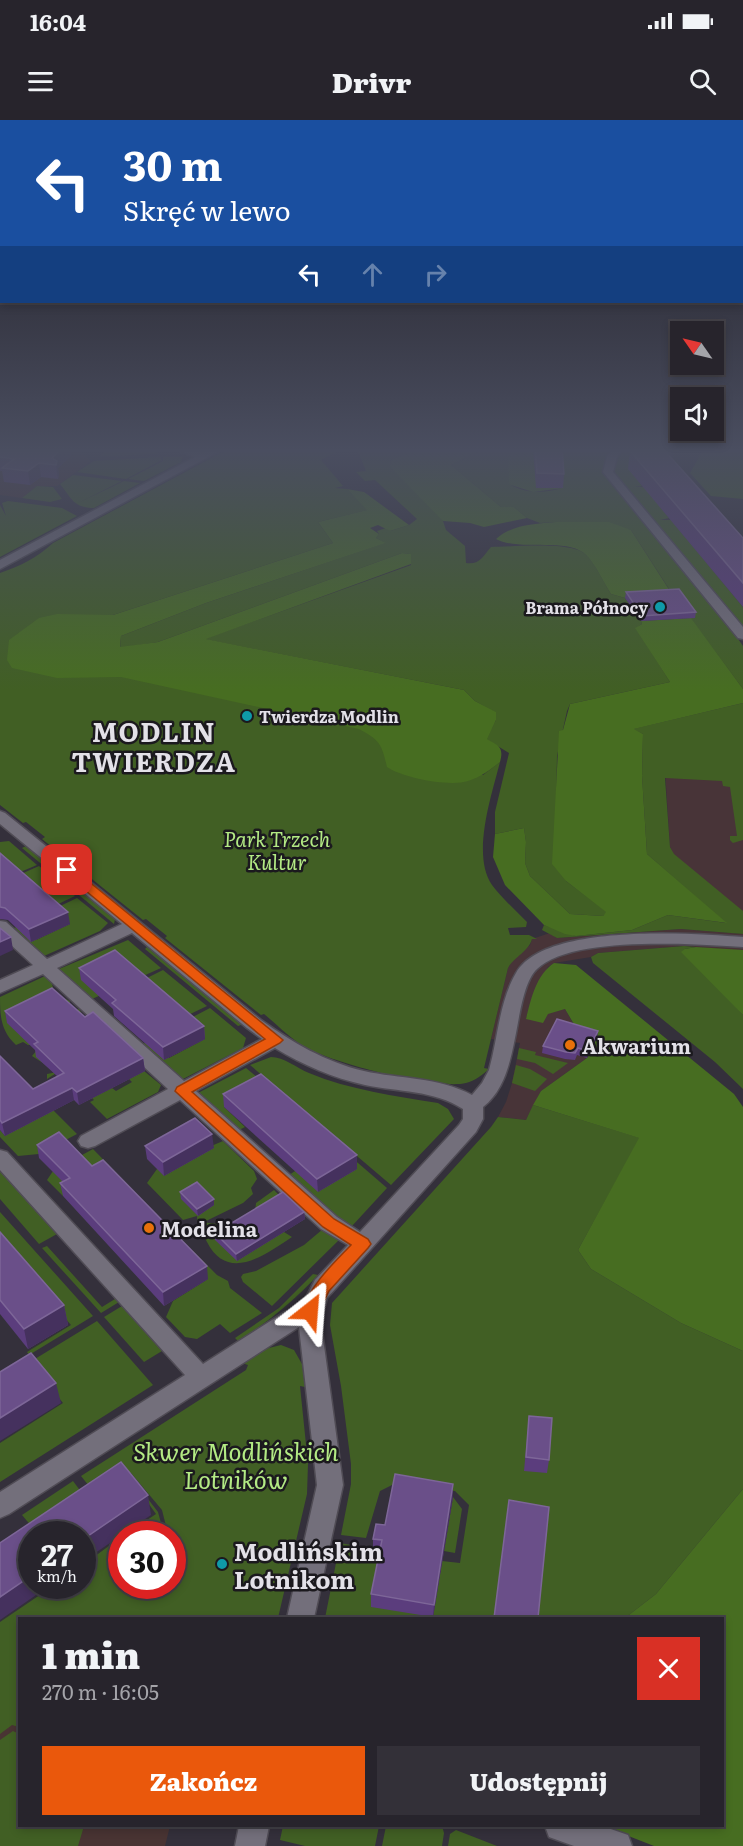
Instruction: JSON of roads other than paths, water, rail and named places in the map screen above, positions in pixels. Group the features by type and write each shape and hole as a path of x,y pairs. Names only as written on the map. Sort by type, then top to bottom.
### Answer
{"street":[{"path":"0,565 69,529"},
{"path":"655,529 743,635"},
{"path":"0,816 275,1040 308,1059 335,1070 382,1082 454,1095 472,1105 475,1115 473,1121 460,1138 323,1286 310,1311 310,1332 326,1438 330,1485 301,1617"},
{"path":"0,835 16,829"},
{"path":"0,987 134,925"},
{"path":"0,926 328,1223 362,1244"},
{"path":"472,1105 483,1097 498,1074 516,995 524,973 536,958 560,949 599,943 682,937 743,942"},
{"path":"88,1142 275,1040"},
{"path":"0,1157 201,1377"},
{"path":"0,1506 291,1320 310,1311"},
{"path":"250,1846 254,1827"},
{"path":"567,1834 617,1846"}],"place":[{"name":"Brama Północy","path":"660,607"},
{"name":"Twierdza Modlin","path":"247,716"},
{"name":"Akwarium","path":"570,1045"},
{"name":"Modelina","path":"149,1228"},
{"name":"Modlińskim Lotnikom","path":"222,1564"}],"district":[{"name":"MODLIN TWIERDZA","path":"154,745"}],"park label":[{"name":"Park Trzech Kultur","path":"277,850"},
{"name":"Skwer Modlińskich Lotników","path":"236,1464"}]}
